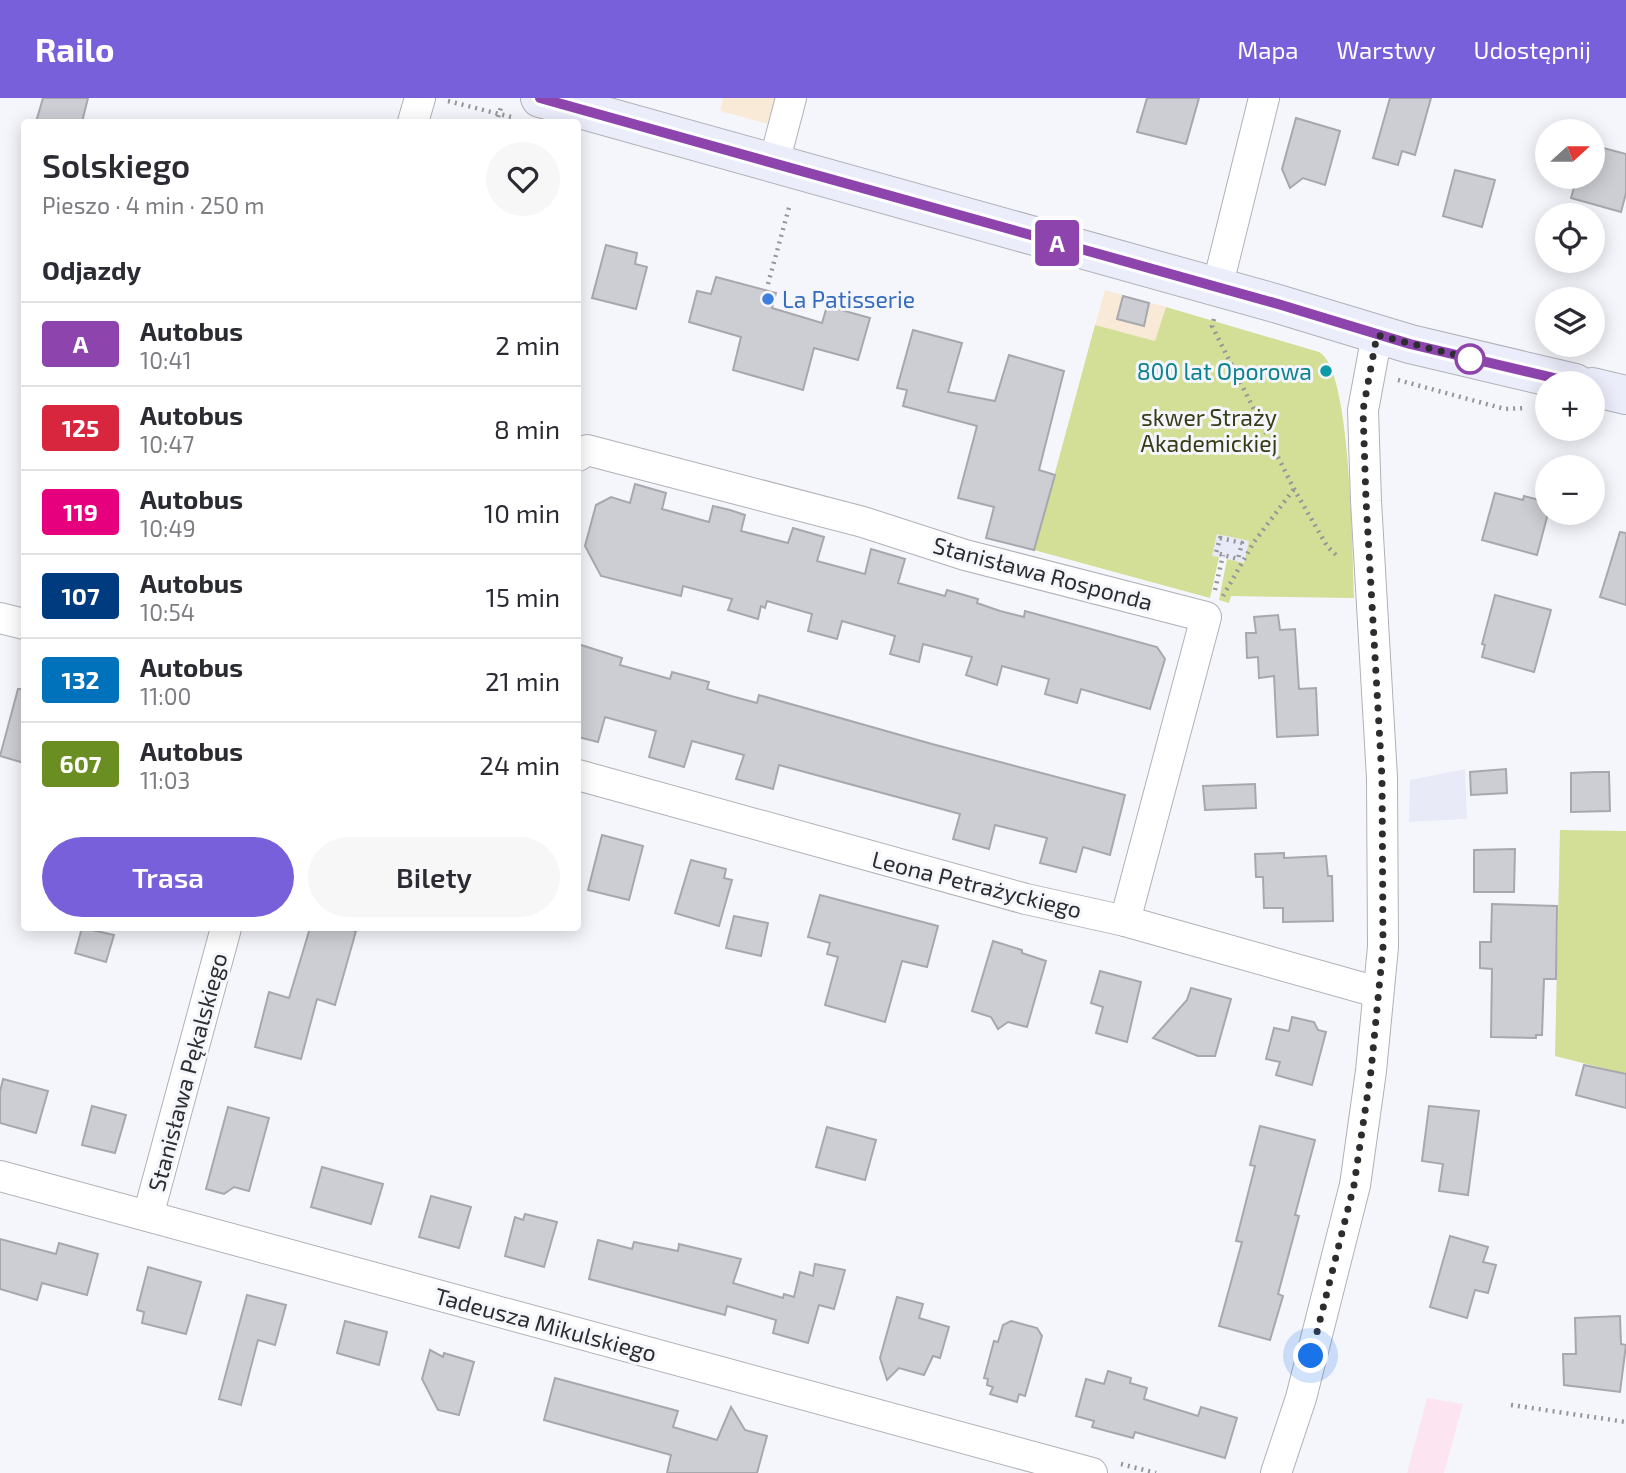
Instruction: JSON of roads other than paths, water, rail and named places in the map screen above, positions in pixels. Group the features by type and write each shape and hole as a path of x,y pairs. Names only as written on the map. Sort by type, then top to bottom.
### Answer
{"main road":[{"path":"530,109 566,119"},
{"path":"581,123 1217,300 1301,310 1377,335 1535,373"},
{"path":"1605,390 1626,395"}],"street":[{"path":"783,180 791,98"},
{"path":"1217,300 1264,98"},
{"path":"416,119 433,100"},
{"path":"1276,1473 1301,1398 1354,1185 1371,1071 1383,947 1382,791 1363,410 1377,335"},
{"name":"Stanisława Rosponda","path":"581,454 587,450 600,453 863,522 965,555 1210,608 1125,921"},
{"path":"0,618 21,624"},
{"name":"Leona Petrażyckiego","path":"581,776 1013,896 1125,921 1377,992"},
{"name":"Stanisława Pękalskiego","path":"148,1216 225,931"},
{"name":"Tadeusza Mikulskiego","path":"0,1176 1092,1473"}],"place":[{"name":"La Patisserie","path":"768,299"},
{"name":"800 lat Oporowa","path":"1326,371"}],"park label":[{"name":"skwer Straży Akademickiej","path":"1209,430"}]}
